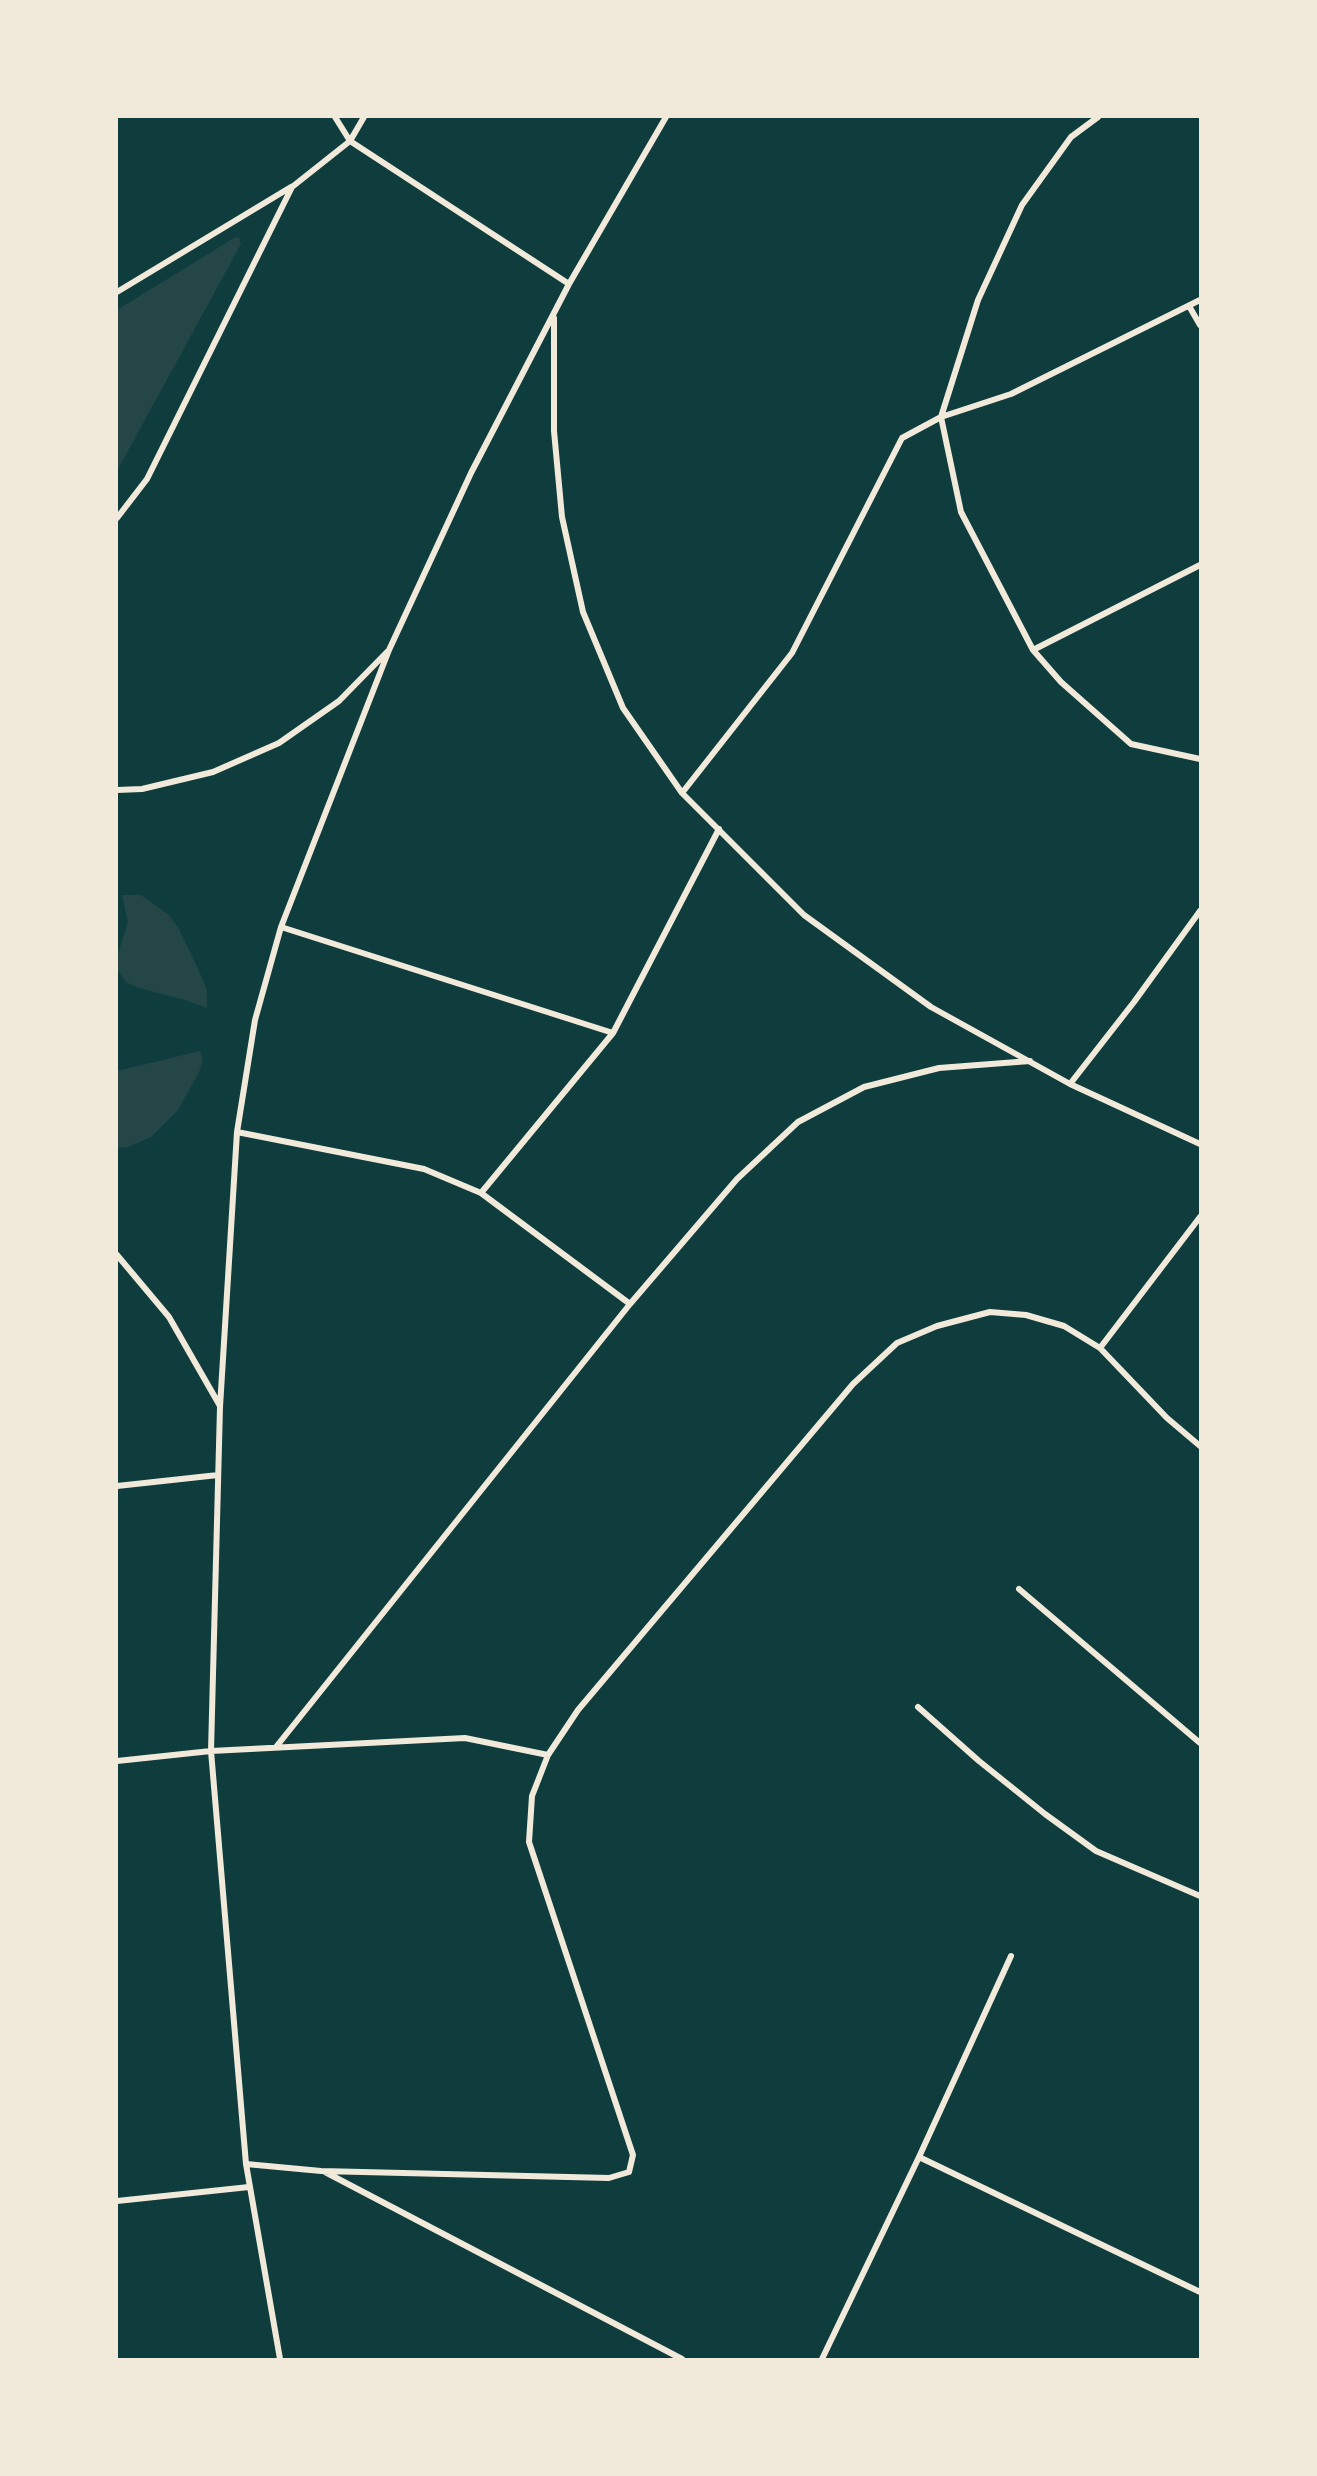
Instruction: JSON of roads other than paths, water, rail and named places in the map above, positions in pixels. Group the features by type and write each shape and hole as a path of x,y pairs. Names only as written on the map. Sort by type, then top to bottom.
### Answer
{"street":[{"path":"335,117 350,141 569,284"},
{"path":"117,292 292,187 350,141 364,117"},
{"path":"280,2359 246,2164 211,1750 220,1407 237,1132 255,1020 280,927 389,650 471,473 569,284 666,117"},
{"path":"1098,117 1071,137 1022,205 978,300 941,417 961,512 1033,650 1061,682 1131,744 1200,759"},
{"path":"117,518 147,479 292,187"},
{"path":"682,792 792,653 902,438 941,417 1011,394 1200,300"},
{"path":"1189,306 1200,325"},
{"path":"554,314 554,431 562,517 583,612 623,708 682,792 804,915 931,1007 1070,1084 1200,1144"},
{"path":"1033,650 1200,565"},
{"path":"117,790 142,789 213,772 279,743 339,701 389,650"},
{"path":"481,1193 613,1033 719,829"},
{"path":"1070,1084 1134,1002 1200,911"},
{"path":"280,927 613,1033"},
{"path":"276,1747 630,1304 737,1179 798,1122 864,1087 939,1068 1030,1061"},
{"path":"237,1132 424,1169 481,1193 630,1304"},
{"path":"1100,1348 1200,1217"},
{"path":"117,1255 169,1317 220,1407"},
{"path":"246,2164 321,2171 609,2178 629,2172 633,2155 529,1842 532,1796 548,1755 585,1701 786,1461 860,1377 897,1343 937,1326 990,1312 1026,1315 1064,1326 1100,1348 1167,1418 1200,1446"},
{"path":"117,1486 218,1475"},
{"path":"1019,1589 1200,1743"},
{"path":"918,1707 978,1761 1096,1851 1200,1896"},
{"path":"117,1761 211,1750 465,1738 548,1755"},
{"path":"822,2359 919,2157 1011,1956"},
{"path":"919,2157 1200,2292"},
{"path":"321,2171 682,2359"},
{"path":"117,2201 249,2187"}]}
